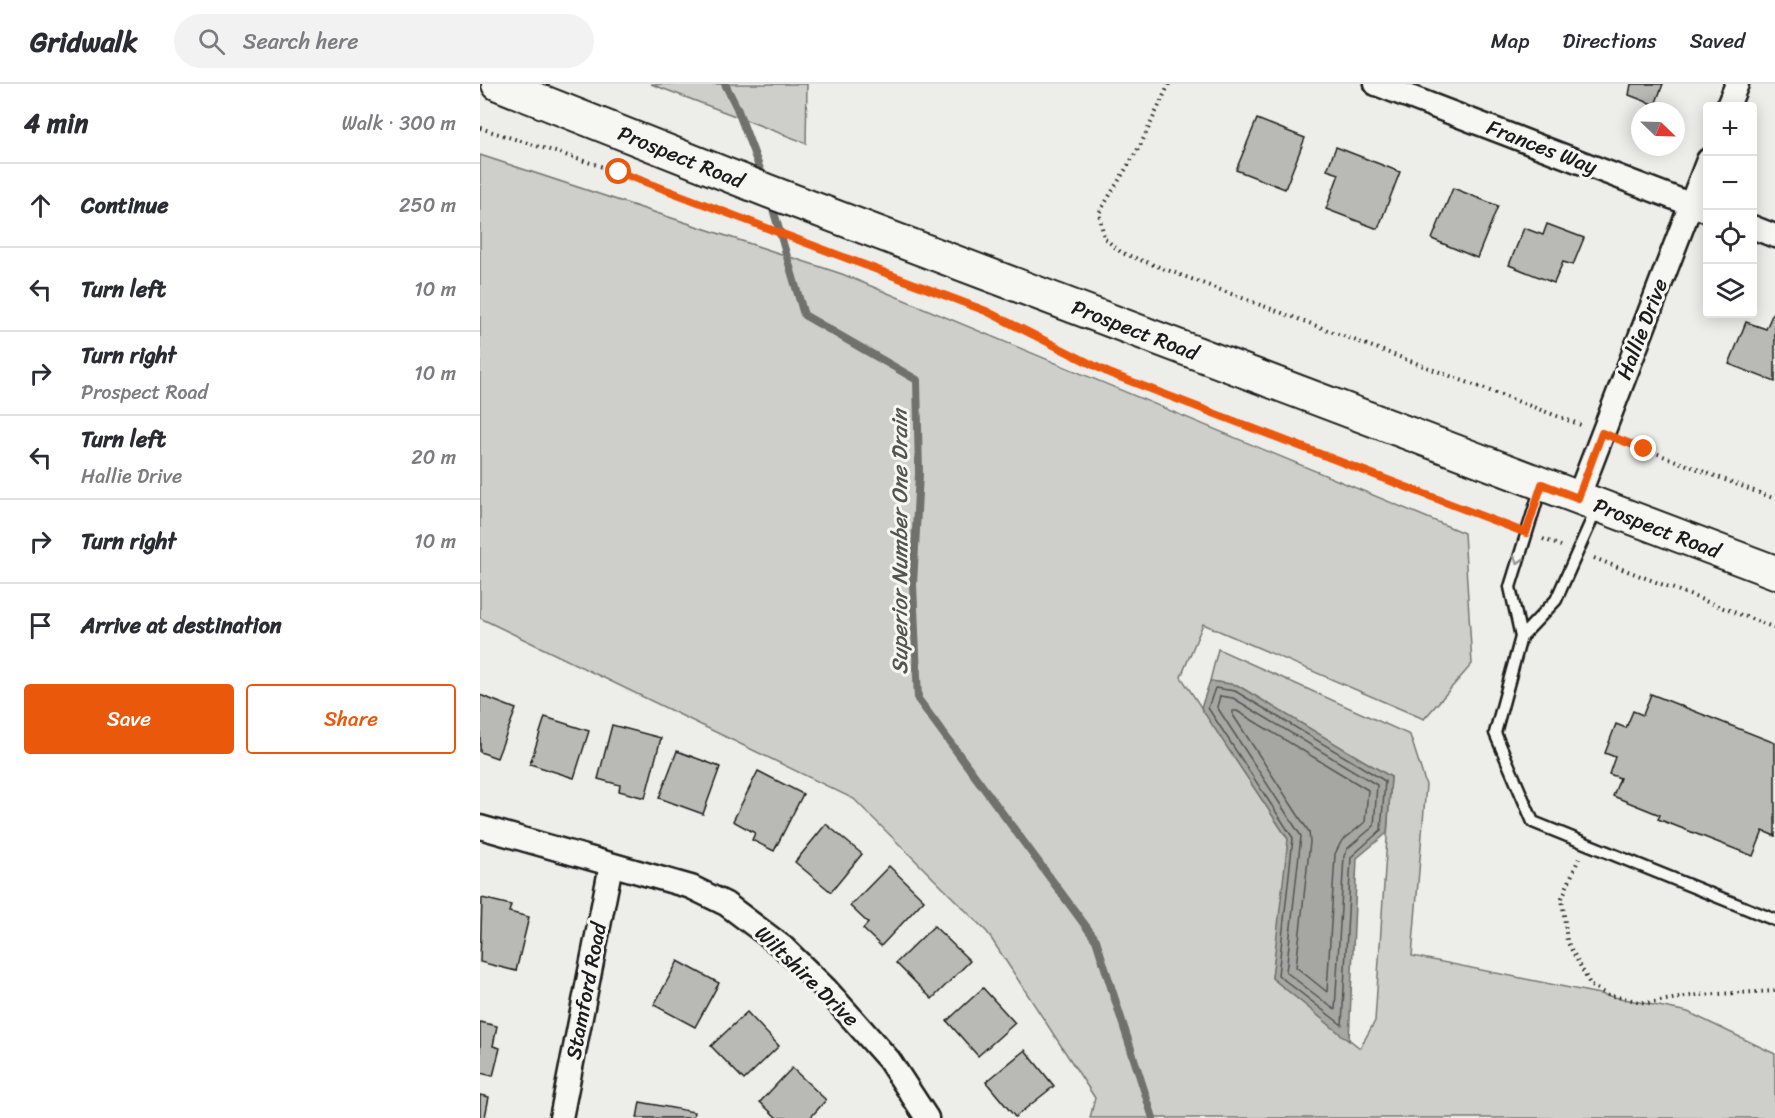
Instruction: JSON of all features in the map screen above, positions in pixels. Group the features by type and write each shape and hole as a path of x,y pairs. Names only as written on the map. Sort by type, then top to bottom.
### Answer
{"main road":[{"name":"Prospect Road","path":"498,84 779,196 1775,572"}],"street":[{"name":"Frances Way","path":"1376,84 1699,207"},
{"path":"1730,102 1737,84"},
{"name":"Hallie Drive","path":"1588,501 1602,433 1699,207 1703,184"},
{"path":"1757,229 1775,236"},
{"name":"Wiltshire Drive","path":"480,827 691,887 726,904 783,947 826,989 889,1060 927,1118"},
{"name":"Stamford Road","path":"561,1118 611,865"}],"lane":[{"path":"1542,484 1510,587 1521,638 1496,733 1533,822 1775,920"},
{"path":"1521,638 1556,600 1577,552 1588,501"}],"path":[{"path":"1169,84 1141,144 1099,213 1104,238 1122,253 1775,499"},
{"path":"480,128 619,172 986,311 1109,373 1775,628"},
{"path":"1585,843 1562,898 1567,941 1591,986 1608,995 1647,1003 1698,995 1775,991"}],"shaded area":[{"path":"651,84 807,84 806,143"},
{"path":"480,155 842,274 1464,533 1472,664 1424,719 1203,624 1181,677 1290,842 1272,978 1360,1048 1375,1021 1391,777 1237,685 1210,681 1218,649 1410,735 1426,785 1412,956 1688,1012 1775,1054 1775,1118 1090,1118 1095,1098 987,932 854,799 480,618"}],"water":[{"path":"1210,681 1237,685 1391,777 1387,833 1357,858 1349,1041 1272,978 1288,839 1201,708"}],"building":[{"path":"1631,84 1663,84 1656,102 1647,102 1629,95"},
{"path":"1257,119 1305,138 1285,189 1236,170"},
{"path":"1336,147 1400,172 1378,229 1326,209 1339,174 1327,170"},
{"path":"1453,188 1498,206 1477,258 1432,239"},
{"path":"1547,224 1584,238 1573,265 1563,262 1554,283 1509,265 1524,228 1543,235"},
{"path":"1775,308 1775,382 1729,364 1746,322 1766,329"},
{"path":"1651,694 1775,743 1775,836 1763,831 1753,856 1658,819 1660,815 1613,796 1620,778 1609,774 1615,757 1605,753 1616,724 1626,728 1633,711 1643,715"},
{"path":"480,695 516,709 497,758 480,752"},
{"path":"545,717 589,731 574,778 530,764"},
{"path":"612,725 661,738 645,798 619,791 620,785 598,779"},
{"path":"677,751 720,767 703,814 659,798"},
{"path":"758,771 803,794 774,851 752,840 755,833 733,821"},
{"path":"826,824 862,854 831,892 795,862"},
{"path":"889,866 924,900 881,946 863,929 868,923 850,906"},
{"path":"482,898 511,905 509,912 529,917 516,971 480,962"},
{"path":"934,926 970,961 932,999 896,963"},
{"path":"678,961 719,983 695,1027 654,1005"},
{"path":"983,988 1015,1023 978,1056 947,1021"},
{"path":"747,1012 779,1046 744,1080 711,1046"},
{"path":"480,1022 497,1026 493,1046 500,1048 493,1076 480,1073"},
{"path":"1025,1050 1054,1086 1015,1117 986,1082"},
{"path":"792,1068 826,1100 810,1118 777,1118 760,1102"},
{"path":"480,1095 489,1097 485,1117 490,1118 480,1118"},
{"path":"640,1102 694,1112 693,1118 637,1118"}],"waterway":[{"name":"Superior Number One Drain","path":"725,84 737,108 764,180"},
{"name":"Superior Number One Drain","path":"771,202 804,315 917,380 919,474 913,585 918,699 1096,940 1153,1118"}],"route":[{"path":"619,172 986,311 1109,373 1526,533 1542,484 1578,498 1602,433 1644,449"}]}
